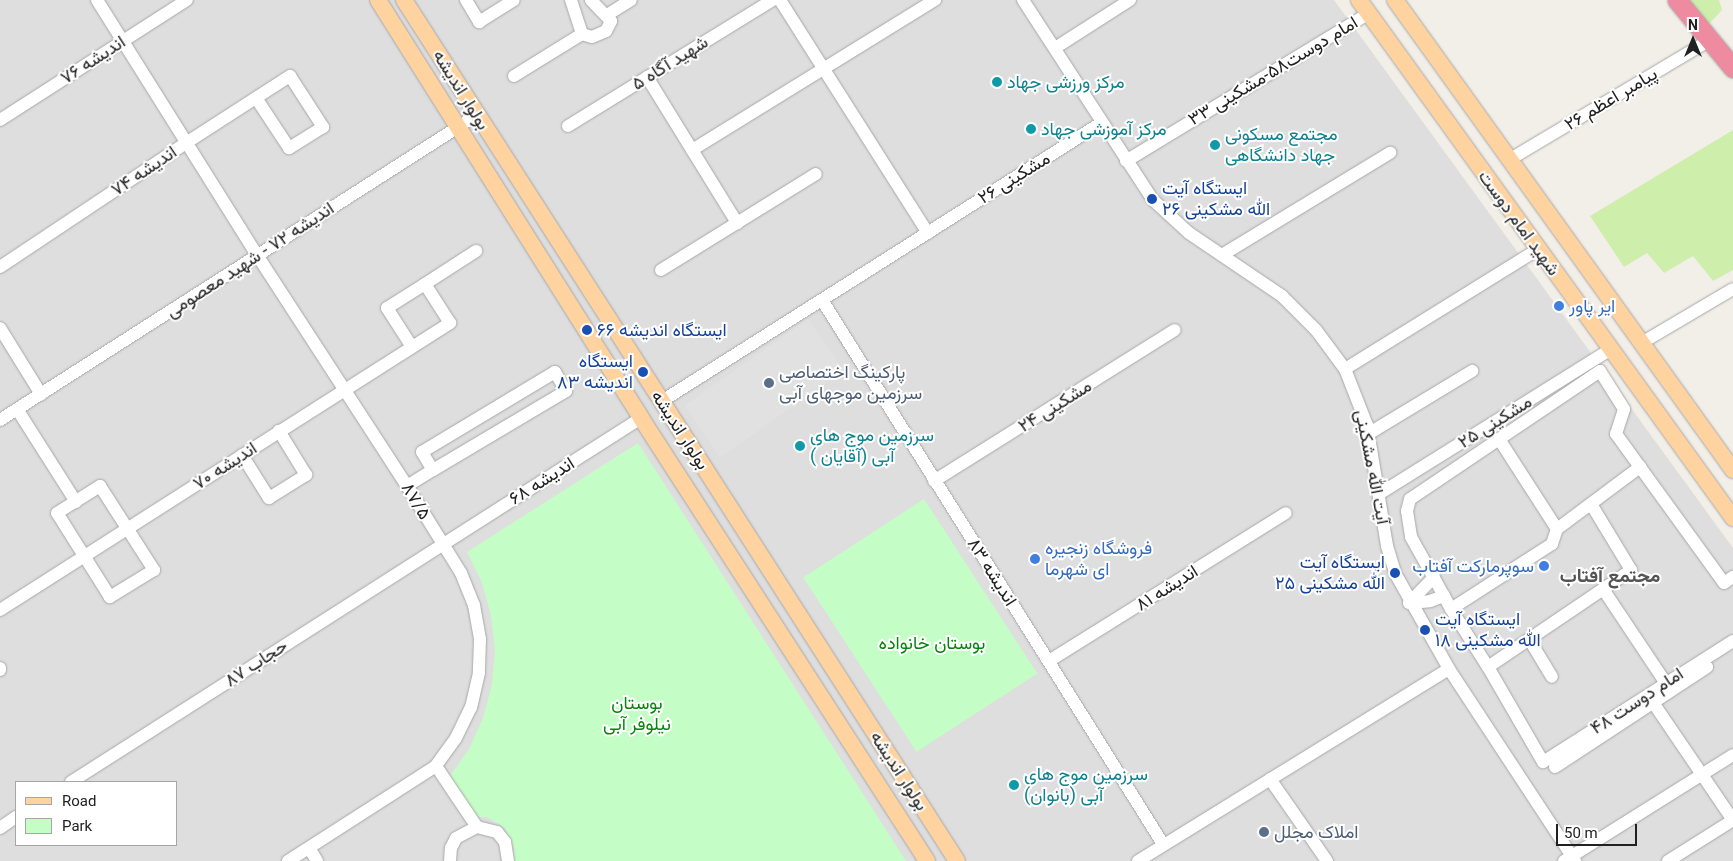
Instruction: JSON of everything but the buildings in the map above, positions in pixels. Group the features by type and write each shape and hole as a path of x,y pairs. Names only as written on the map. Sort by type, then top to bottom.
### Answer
{"highway":[{"path":"1677,0 1733,68"}],"main road":[{"name":"بولوار اندیشه","path":"378,0 641,418 927,861"},
{"name":"بولوار اندیشه","path":"404,0 957,861"},
{"name":"شهید امام دوست","path":"1395,0 1512,158 1733,470"},
{"name":"شهید امام دوست","path":"1364,7 1537,250 1733,518"}],"street":[{"name":"۸۷/۵","path":"97,0 257,256 407,486 461,573 474,605 480,647 479,673 471,707 456,738 436,766"},
{"name":"اندیشه ۷۶","path":"0,120 187,0"},
{"path":"466,0 478,22 514,0"},
{"path":"571,0 582,34"},
{"path":"514,76 582,34 592,36 606,31 611,21 608,14 591,0"},
{"path":"608,14 631,0"},
{"name":"شهید آگاه ۵","path":"568,126 773,0"},
{"path":"662,401 928,233 780,0"},
{"path":"692,150 825,70 935,0"},
{"name":"آیت الله مشکینی","path":"1023,0 1152,199 1189,233 1282,296 1316,330 1345,369 1356,391 1368,434 1387,546 1409,602 1449,669 1570,859"},
{"path":"1054,48 1130,0"},
{"name":"امام دوست۵۸-مشکینی ۳۳","path":"1126,160 1364,7"},
{"name":"پیامبر اعظم ۲۶","path":"1512,158 1710,40"},
{"name":"اندیشه ۷۴","path":"0,267 186,143 290,76 323,127 289,148 256,98"},
{"path":"647,77 737,223"},
{"name":"اندیشه ۷۲ - شهید معصومی","path":"0,420 477,116"},
{"name":"مشکینی ۲۶","path":"928,233 1101,123"},
{"path":"1222,255 1390,154"},
{"path":"661,270 816,174"},
{"path":"1345,369 1537,250"},
{"path":"412,347 387,308 476,251"},
{"name":"اندیشه ۷۰","path":"0,610 450,323 425,284"},
{"path":"1643,342 1733,288"},
{"name":"اندیشه ۸۳","path":"822,300 1163,844"},
{"path":"0,328 41,394"},
{"name":"مشکینی ۲۴","path":"934,481 1176,330"},
{"name":"مشکینی ۲۵","path":"1379,494 1611,349"},
{"path":"1368,434 1472,371"},
{"path":"1733,577 1724,583 1616,434 1624,409 1600,371 1410,499 1407,511 1411,537 1444,596 1549,764 1733,650"},
{"path":"407,486 566,391 555,372 422,452 433,470"},
{"path":"17,409 76,502"},
{"name":"اندیشه ۶۸","path":"442,544 641,418"},
{"path":"242,456 268,498 306,475 280,431"},
{"path":"1499,439 1557,529"},
{"path":"1452,609 1552,544 1557,529 1640,467"},
{"path":"100,486 127,529 154,570 110,597 57,513 100,486"},
{"path":"1488,667 1631,570 1591,504"},
{"name":"اندیشه ۸۱","path":"1049,661 1286,513"},
{"name":"حجاب ۸۷","path":"73,781 442,544"},
{"path":"1409,602 1434,577"},
{"path":"1604,589 1664,682"},
{"path":"1409,602 1430,602 1444,596"},
{"path":"1529,640 1552,677"},
{"name":"امام دوست ۴۸","path":"1549,764 1664,682 1733,642"},
{"path":"1138,861 1449,669"},
{"path":"1652,701 1733,820 1668,861"},
{"path":"1570,859 1733,755"},
{"path":"288,861 436,766 477,827"},
{"path":"1270,779 1321,859"},
{"path":"0,828 15,818"},
{"path":"450,861 450,848 456,838 477,827 497,832 505,842 508,861"},
{"path":"309,848 317,861"}],"shaded area":[{"path":"0,0 1334,0 1733,548 1733,861 0,861"},
{"name":"پارکینگ اختصاصی سرزمین موجهای آبی","path":"808,319 844,371 720,457 684,406"}],"green space":[{"path":"1689,0 1719,0 1722,10 1709,24"},
{"path":"1733,130 1733,270 1713,281 1693,256 1664,273 1647,253 1624,267 1590,216"},
{"name":"بوستان نیلوفر آبی","path":"638,443 906,861 513,861 514,847 505,828 487,817 473,817 449,777 469,749 483,718 492,684 495,650 491,616 482,583 467,552"},
{"name":"بوستان خانواده","path":"924,499 1037,673 917,752 803,577"}],"place":[{"name":"مرکز ورزشی جهاد","path":"997,82"},
{"name":"مرکز آموزشی جهاد","path":"1031,129"},
{"name":"مجتمع مسکونی جهاد دانشگاهی","path":"1215,145"},
{"name":"ایستگاه آیت الله مشکینی ۲۶","path":"1152,199"},
{"name":"ایر پاور","path":"1559,306"},
{"name":"ایستگاه اندیشه ۶۶","path":"587,330"},
{"name":"ایستگاه اندیشه ۸۳","path":"643,372"},
{"name":"پارکینگ اختصاصی سرزمین موجهای آبی","path":"769,383"},
{"name":"سرزمین موج های آبی (آقایان )","path":"800,446"},
{"name":"فروشگاه زنجیره ای شهرما","path":"1035,559"},
{"name":"سوپرمارکت آفتاب","path":"1544,566"},
{"name":"ایستگاه آیت الله مشکینی ۲۵","path":"1395,573"},
{"name":"ایستگاه آیت الله مشکینی ۱۸","path":"1425,630"},
{"name":"سرزمین موج های آبی (بانوان)","path":"1014,785"},
{"name":"املاک مجلل","path":"1264,832"}],"district":[{"name":"مجتمع آفتاب","path":"1610,576"}]}
